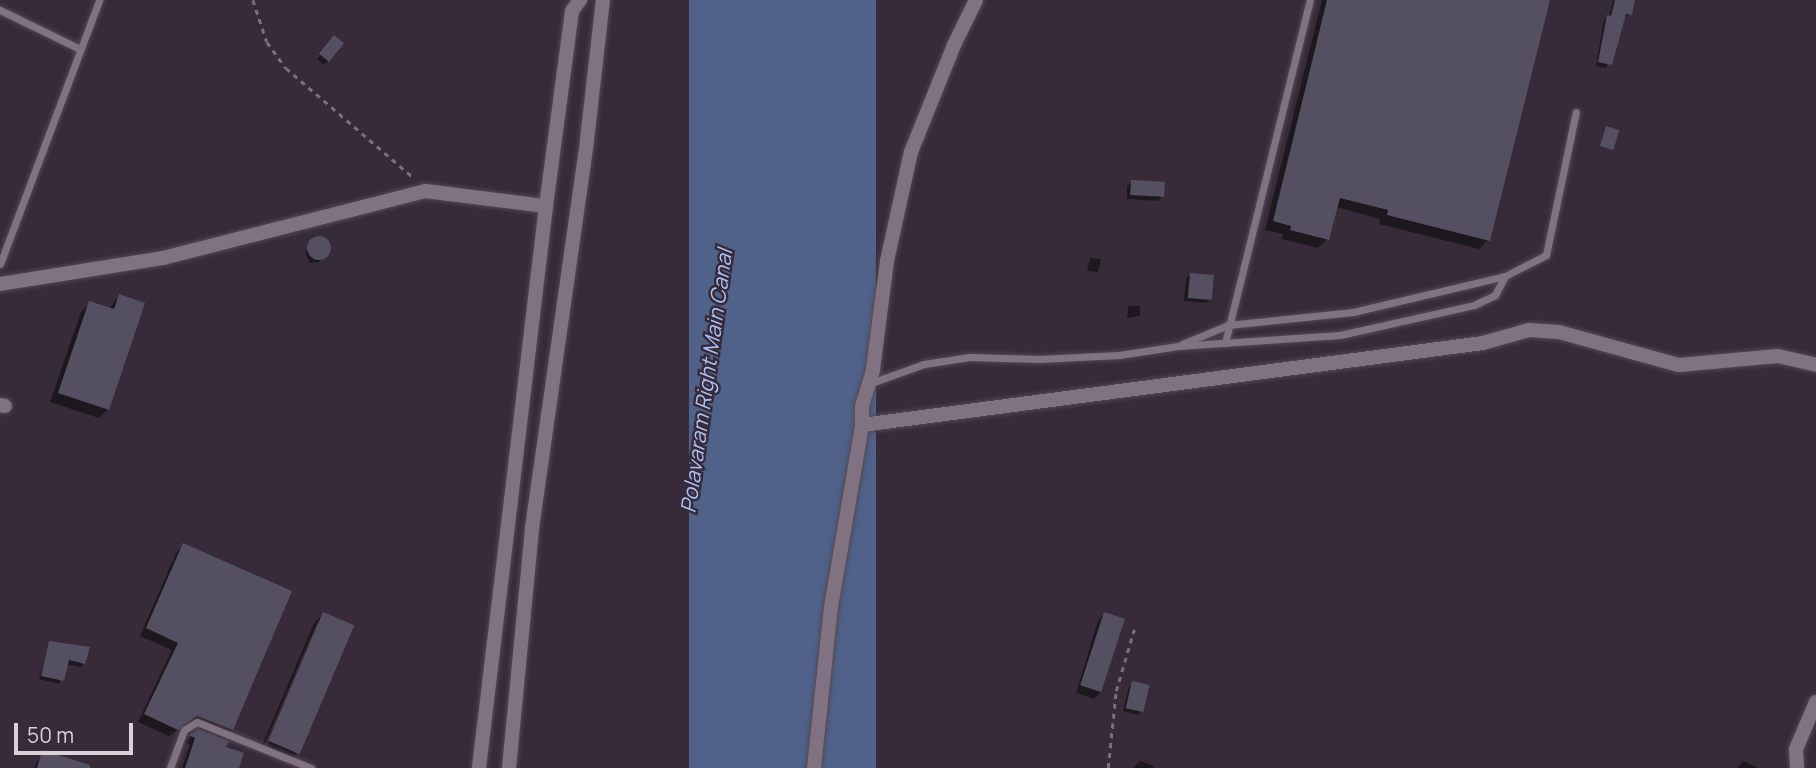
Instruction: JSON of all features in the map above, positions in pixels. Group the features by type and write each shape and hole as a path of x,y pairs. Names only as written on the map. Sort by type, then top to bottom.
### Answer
{"street":[{"path":"479,768 546,206 572,12 580,0"},
{"path":"509,768 532,528 585,153 603,0"},
{"path":"814,768 831,607 867,385 873,369 887,261 912,152 954,46 976,0"},
{"path":"0,284 163,258 425,191 546,206"},
{"path":"862,425 1483,343 1528,330 1559,332 1679,365 1778,356 1816,365"},
{"path":"1797,768 1794,764 1796,749 1816,702"}],"lane":[{"path":"0,264 99,0"},
{"path":"1224,343 1310,0"},
{"path":"0,10 80,49"},
{"path":"1178,346 1228,325 1353,312 1505,276 1546,255 1576,112"},
{"path":"867,385 924,364 969,357 1092,356 1178,346 1340,335 1474,305 1494,295 1505,276"},
{"path":"170,768 184,730 197,722 310,768"}],"path":[{"path":"254,0 267,42 286,68 402,166 425,191"},
{"path":"1108,768 1116,691 1134,630"}],"water":[{"name":"Polavaram Right Main Canal","path":"689,0 876,0 876,768 689,768"}],"building":[{"path":"1327,0 1550,0 1490,241 1387,215 1388,210 1340,198 1329,240 1290,230 1291,226 1273,221"},
{"path":"1615,0 1635,0 1632,15 1626,14 1612,65 1598,62 1607,15 1611,16"},
{"path":"334,35 344,43 329,62 319,54"},
{"path":"1606,126 1619,130 1613,150 1600,146"},
{"path":"1131,180 1165,182 1164,197 1130,195"},
{"path":"319,236 327,240 331,248 327,256 319,260 311,256 307,248 311,240"},
{"path":"1190,273 1214,275 1212,300 1188,298"},
{"path":"119,294 145,303 109,410 58,393 89,301 114,309"},
{"path":"183,543 292,591 233,730 197,716 178,730 144,714 178,643 146,628"},
{"path":"323,612 354,625 300,754 268,741"},
{"path":"1104,612 1125,619 1101,692 1080,685"},
{"path":"49,641 90,647 85,664 69,660 64,681 41,676"},
{"path":"1132,681 1150,685 1143,712 1126,708"},
{"path":"198,729 229,741 226,747 244,753 239,768 185,768 195,738 189,735"},
{"path":"42,750 90,765 90,768 37,768"}]}
